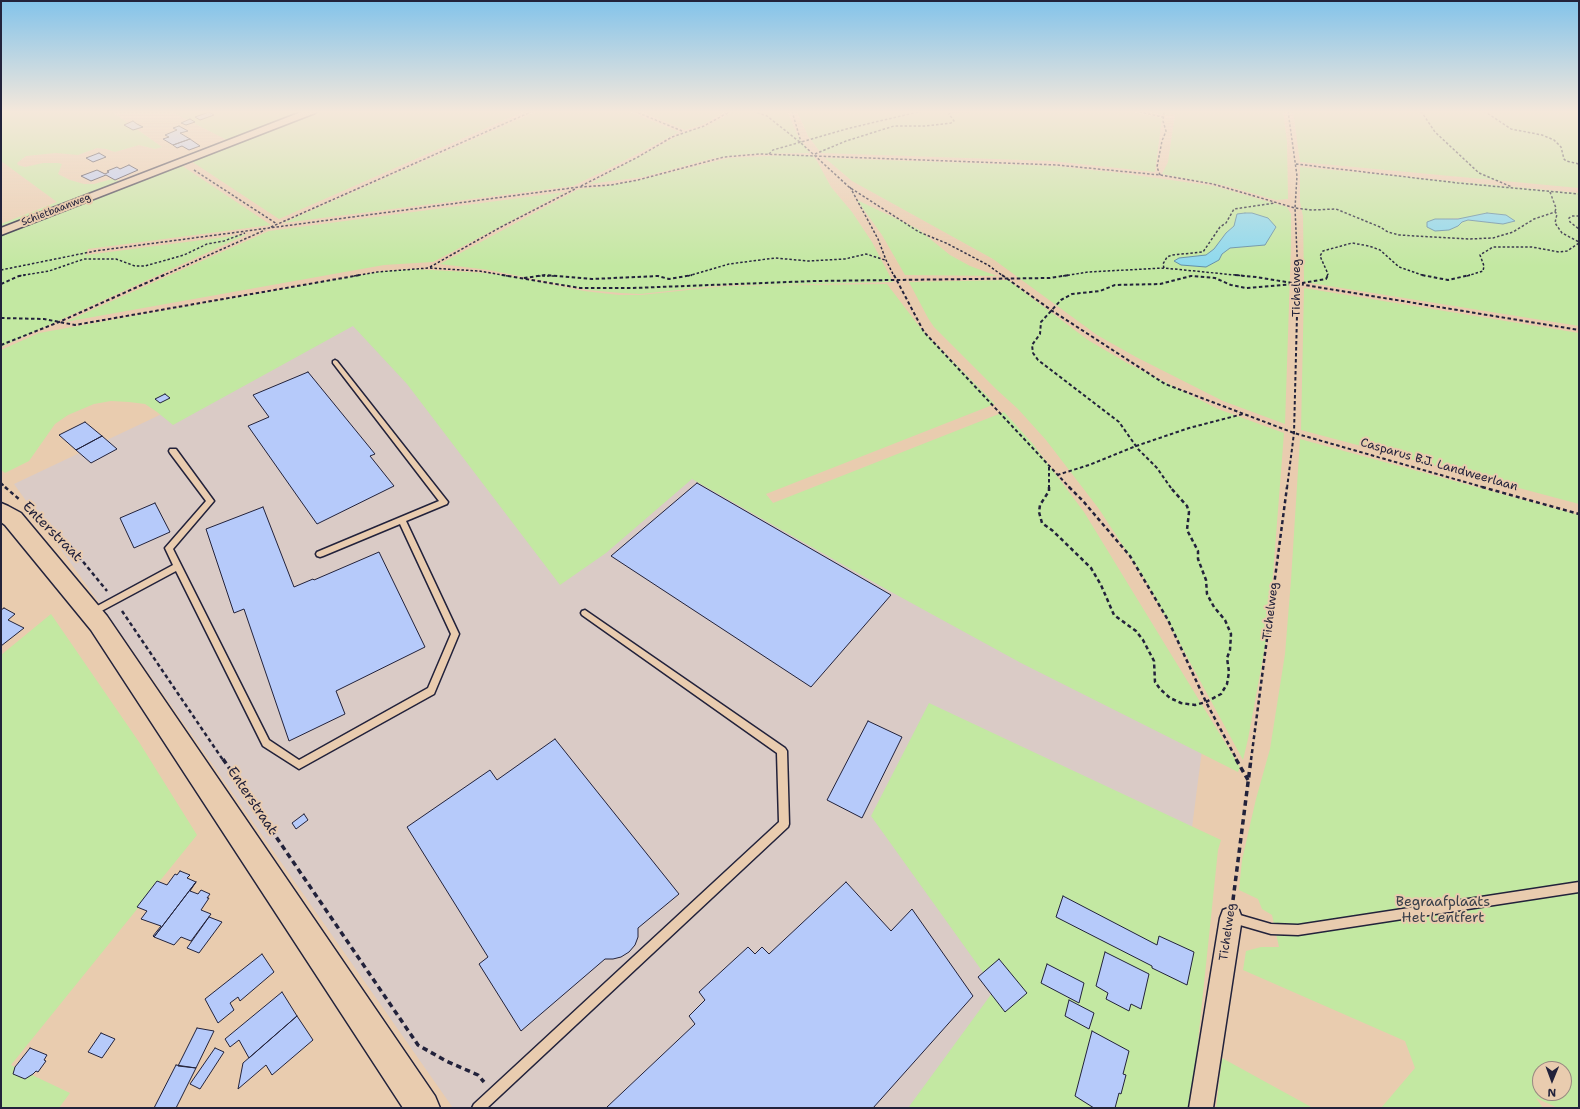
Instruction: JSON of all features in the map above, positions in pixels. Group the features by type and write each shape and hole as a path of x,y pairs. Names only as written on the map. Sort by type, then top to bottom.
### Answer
{"main road":[{"name":"Enterstraat","path":"11,506 13,519 90,613 116,649 424,1108"}],"street":[{"name":"Schietbaanweg","path":"1,232 179,163"},
{"name":"Tichelweg","path":"1201,1108 1231,918"}],"lane":[{"path":"320,554 444,502 335,362"},
{"path":"173,451 210,502 169,548 266,743 299,765 431,691 455,634 402,520"},
{"path":"90,613 178,566"},
{"path":"478,1108 784,824 782,751 585,613"},
{"path":"1231,918 1271,929 1298,930 1579,887"}],"path":[{"path":"182,163 278,224"},
{"path":"1,344 59,322 416,163"},
{"path":"429,268 508,223 579,188 625,163"},
{"path":"1,270 95,251 638,180 702,163"},
{"path":"822,163 849,187 878,239 886,260 924,332 1012,425 1056,475 1083,501 1130,556 1168,620 1206,702 1248,780"},
{"path":"994,163 1070,166 1160,175 1213,184 1295,208 1312,210 1336,209 1380,227 1388,232 1399,235 1468,240 1502,236 1513,232 1534,219 1555,212"},
{"path":"1158,163 1157,167 1160,175"},
{"path":"1468,163 1479,173 1515,188"},
{"path":"1296,164 1579,194"},
{"name":"Tichelweg","path":"1231,918 1294,433 1298,284 1295,208 1297,176 1296,164"},
{"name":"Casparus B.J. Landweerlaan","path":"849,187 919,232 966,253 1009,279 1051,310 1165,384 1294,433 1579,514"},
{"path":"1049,467 1049,491 1040,505 1039,512 1042,523 1053,531 1091,568 1101,585 1114,615 1136,631 1143,640 1154,660 1156,682 1160,689 1170,698 1181,703 1195,705 1206,702 1221,694 1227,684 1229,672 1227,658 1230,650 1231,634 1225,620 1214,607 1207,594 1206,580 1198,559 1198,551 1187,530 1189,512 1187,506 1166,482 1157,468 1136,446 1119,422 1038,360 1033,353 1032,345 1040,334 1041,322 1061,300 1072,294 1082,292 1100,292 1115,285 1160,284 1191,276 1215,278 1231,285 1246,288 1298,284 1326,279 1328,274 1320,256 1323,251 1352,243 1369,246 1380,250 1399,267 1412,273 1448,280 1457,279 1483,271 1484,266 1480,255 1493,247 1532,247 1567,252 1579,243 1562,233 1555,223 1557,214 1555,212 1556,208 1550,192"},
{"path":"1164,268 1163,264 1167,257 1172,255 1203,252 1220,227 1226,223 1230,212 1234,209 1276,202"},
{"path":"1579,216 1572,216 1569,218 1570,222 1579,229"},
{"path":"1,284 19,276 49,271 84,259 116,259 135,266 158,263 207,244 224,240 249,231"},
{"path":"522,279 545,275 592,279 658,276 669,279 709,271 729,264 782,258 808,261 825,258 845,259 866,254 886,260"},
{"path":"1,318 44,319 75,325 376,272 429,268 479,271 580,288 633,288 684,285 1050,278 1088,272 1164,268 1256,277 1579,330"},
{"path":"1056,475 1089,465 1136,446 1189,428 1243,414"},
{"name":"Enterstraat","path":"1,484 11,506"},
{"name":"Enterstraat","path":"33,511 71,547 114,600 418,1045 446,1061 478,1075 494,1094"}],"shaded area":[{"path":"373,314 663,448 1203,742 1156,1108 453,1108 110,618 14,484"}],"green space":[{"path":"3,163 17,163 18,165 25,167 43,163 58,163 62,164 58,174 70,180 84,184 94,184 112,179 124,182 1,229 1,224 57,202"},
{"path":"194,163 407,163 279,219"},
{"path":"420,163 620,163 573,186 283,223"},
{"path":"628,163 696,163 643,177 589,184"},
{"path":"710,163 818,163 831,187 852,212 872,242 893,282 725,285 640,294 588,290 489,270 440,264 579,189 602,187 636,181"},
{"path":"831,163 960,163 1052,166 1120,173 1214,186 1287,207 1291,214 1291,245 1285,424 1223,401 1136,357 1097,335 993,259 852,181","holes":["1237,219 1276,227 1265,245 1230,248 1222,254 1219,260 1206,267 1181,265 1179,258 1206,255 1214,249 1226,233 1234,226"]},
{"path":"1068,163 1156,163 1155,172"},
{"path":"1168,163 1287,163 1288,199 1276,200 1227,186 1162,174"},
{"path":"1308,163 1579,163 1579,188"},
{"path":"181,165 271,225 88,249 86,255 248,234 1,347 1,235"},
{"path":"1300,167 1579,193 1579,326 1304,282 1303,216 1300,202","holes":["1487,213 1506,215 1503,224 1468,220 1449,230 1435,231 1427,227 1427,222 1444,219 1464,218"]},
{"path":"565,192 433,262 384,265 65,322 269,231"},
{"path":"857,200 918,229 950,255 970,266 997,276 905,275 882,235"},
{"path":"415,269 484,273 516,277 584,291 619,295 641,295 726,286 887,284 922,330 995,404 766,494 773,503 1004,412 1033,444 1084,512 1240,767 1238,772 1021,663 884,588 692,479 606,553 560,585 407,384 353,326 173,425 145,404 111,401 94,404 68,415 55,424 29,461 5,473 1,470 1,350 39,333 384,271"},
{"path":"1008,280 1088,340 1127,363 1218,409 1284,433 1273,574 1265,647 1243,760 1146,581 1099,509 1046,440 1018,409 934,327 909,282"},
{"path":"1304,288 1579,333 1579,504 1301,430"},
{"name":"Begraafplaats Het Lentfert","path":"1300,439 1579,515 1579,1108 1558,1108 1543,1101 1572,1101 1572,1061 1532,1061 1532,1101 1538,1101 1543,1108 1381,1108 1415,1068 1405,1041 1243,970 1246,951 1261,947 1279,947 1272,915 1262,909 1258,899 1239,890 1242,860 1256,799 1270,749 1285,654"},
{"path":"51,614 139,742 197,835 11,1065 70,1093 59,1108 1,1108 1,655"},
{"path":"929,703 1221,840 1218,850 1191,1108 908,1108 995,989 871,816"},
{"path":"1222,1058 1313,1108 1216,1108"}],"water":[{"path":"1252,213 1268,218 1276,227 1265,245 1230,248 1222,254 1219,260 1206,267 1181,265 1174,261 1179,258 1206,255 1214,249 1226,233 1234,226 1237,214"},
{"path":"1487,213 1506,215 1515,221 1503,224 1468,220 1449,230 1435,231 1427,227 1427,222 1435,219 1458,219"}],"building":[{"path":"129,165 138,170 115,180 106,175 91,181 81,176 97,170 105,174 109,172 107,171 117,167 120,169"},
{"path":"308,372 375,454 370,456 394,486 317,524 248,426 269,417 253,395"},
{"path":"165,394 170,398 160,403 155,399"},
{"path":"85,422 102,436 76,450 59,435"},
{"path":"102,436 117,449 91,463 76,450"},
{"path":"697,483 891,595 811,687 611,556"},
{"path":"155,503 170,532 134,548 120,518"},
{"path":"263,507 294,587 379,552 425,647 336,691 345,714 289,741 244,609 234,613 206,529"},
{"path":"4,608 15,614 8,620 24,628 1,646 1,610"},
{"path":"868,721 902,737 862,818 827,800"},
{"path":"555,739 679,894 638,928 638,937 635,945 629,952 621,957 605,959 521,1031 479,964 488,957 407,827 490,770 497,780"},
{"path":"304,814 308,820 296,829 292,823"},
{"path":"180,871 190,875 187,878 196,882 154,937 153,936 161,926 141,919 147,911 137,907 157,881 167,885 175,874 177,875"},
{"path":"196,882 190,891 198,894 201,890 210,894 201,910 211,914 191,941 181,937 174,945 154,937"},
{"path":"846,882 891,931 912,909 973,996 873,1108 607,1107 695,1024 689,1016 705,1000 699,992 748,947 755,954 762,947 769,954"},
{"path":"1063,896 1157,945 1159,936 1194,952 1187,985 1056,917"},
{"path":"209,917 222,922 199,953 187,948"},
{"path":"1105,952 1149,974 1141,1009 1131,1004 1129,1011 1106,999 1108,993 1096,986"},
{"path":"262,954 274,972 240,1001 238,997 230,1003 234,1010 218,1023 205,999"},
{"path":"999,959 1027,993 1005,1012 978,977"},
{"path":"1047,964 1084,983 1079,1003 1041,983"},
{"path":"282,992 297,1016 249,1058 239,1040 230,1047 225,1039"},
{"path":"1069,1000 1094,1013 1089,1029 1065,1016"},
{"path":"297,1016 313,1040 272,1075 266,1065 238,1089 243,1063"},
{"path":"197,1028 214,1031 196,1068 178,1066"},
{"path":"1092,1031 1129,1051 1123,1074 1126,1075 1121,1094 1119,1093 1115,1108 1094,1108 1075,1096"},
{"path":"101,1033 115,1039 102,1058 88,1052"},
{"path":"30,1048 47,1055 44,1060 46,1061 38,1072 36,1071 25,1079 13,1074 15,1067"},
{"path":"215,1048 224,1052 200,1089 190,1084"},
{"path":"176,1065 196,1068 176,1108 154,1108"}]}
